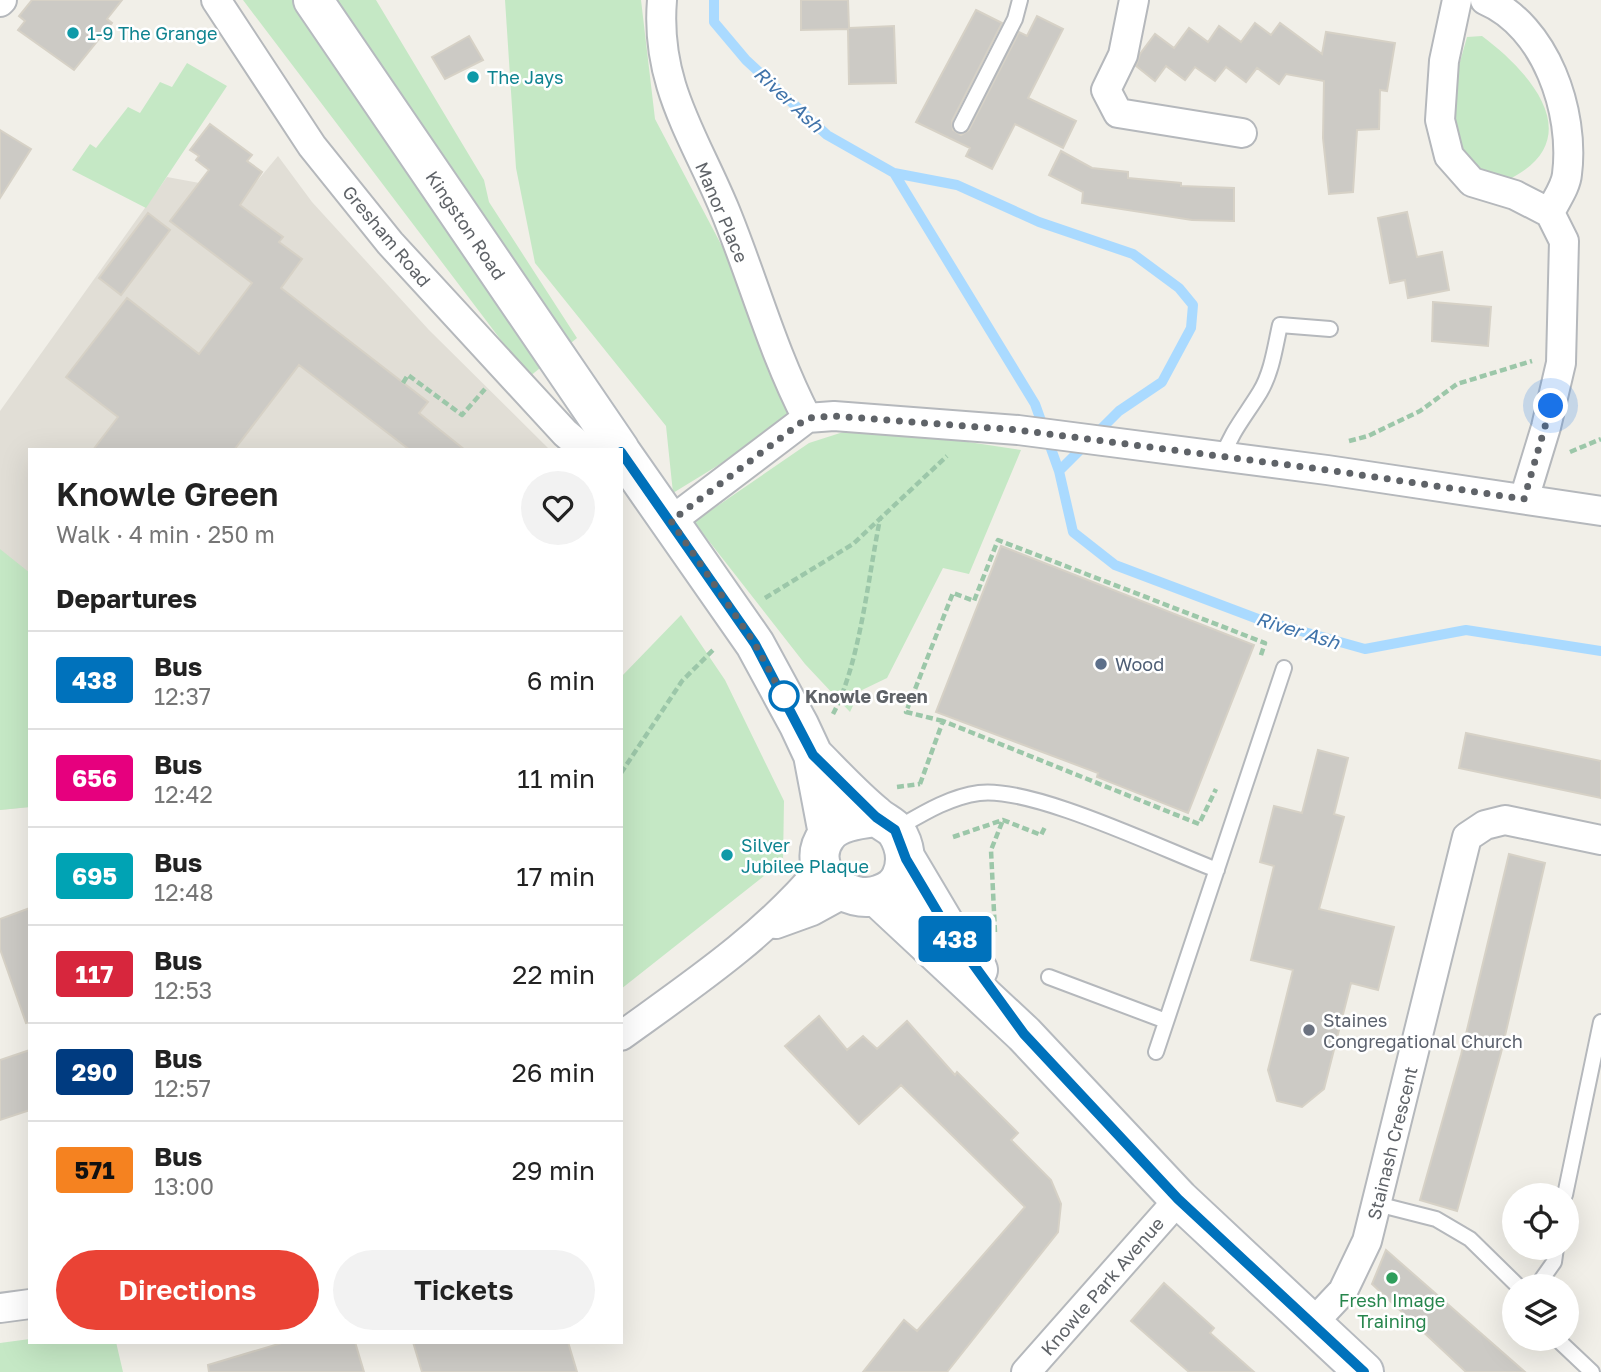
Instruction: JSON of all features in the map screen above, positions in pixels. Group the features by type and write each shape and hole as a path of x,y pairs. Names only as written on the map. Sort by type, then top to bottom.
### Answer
{"street":[{"name":"Gresham Road","path":"216,0 312,146 390,243 565,433 583,448"},
{"name":"Kingston Road","path":"313,0 618,448"},
{"name":"Manor Place","path":"662,0 661,17 668,76 684,125 723,207 789,384 807,418"},
{"path":"1134,0 1122,55 1105,90 1118,113 1242,133"},
{"path":"1457,0 1444,61 1440,120 1449,156 1472,182 1515,195 1549,213 1564,241 1561,348 1546,427 1524,499"},
{"path":"1485,0 1522,24 1555,79 1565,113 1567,177 1549,213"},
{"path":"671,521 807,418 880,417 1018,430 1601,511"},
{"name":"Kingston Road","path":"623,455 755,644 813,755 842,873 1024,1034 1178,1199 1364,1372"},
{"name":"Kingston Road","path":"813,755 892,835 947,928 1024,1034"},
{"path":"623,1036 753,940 764,928 812,911 842,873 852,820 892,835 901,878 891,890 842,873"},
{"name":"Stainash Crescent","path":"1311,1325 1343,1291 1367,1241 1467,837 1485,825 1505,820 1601,840"},
{"name":"Knowle Park Avenue","path":"1026,1372 1178,1199"},
{"path":"0,1308 28,1304"}],"lane":[{"path":"961,125 1015,19 1020,0"},
{"path":"1222,458 1232,430 1261,391 1271,365 1280,325 1330,329"},
{"path":"1156,1052 1284,668"},
{"path":"892,835 953,800 977,793 1004,792 1054,806 1217,870"},
{"path":"1049,977 1166,1021"},
{"path":"1567,1183 1601,1022"},
{"path":"1377,1204 1436,1219 1470,1240 1505,1274"},
{"path":"1570,1351 1592,1372"}],"path":[{"path":"1345,442 1368,436 1420,411 1457,384 1517,368 1561,348"},
{"path":"403,383 408,375 462,415 503,367"},
{"path":"760,601 853,544 979,427"},
{"path":"831,718 841,699 854,650 880,520"},
{"path":"1217,786 1199,824 943,721 906,712 953,593 974,601 998,540 1265,643 1257,667"},
{"path":"623,769 682,681 721,643"},
{"path":"920,784 943,721"},
{"path":"954,837 1003,820 991,850 996,942"}],"shaded area":[{"path":"278,156 312,202 429,330 548,448 28,448 28,807 0,810 0,411 167,177 248,192"}],"green space":[{"path":"243,0 376,0 484,180 489,202 577,338 529,377"},
{"path":"505,0 641,0 655,119 724,250 797,417 673,493 666,426 535,263 516,168"},
{"path":"1482,36 1519,69 1534,88 1545,108 1549,128 1545,147 1531,165 1506,181 1478,173 1458,157 1450,97 1467,37"},
{"path":"187,63 227,86 146,208 72,170 90,144 96,148 128,107 140,113 160,82 172,87"},
{"path":"862,426 1021,450 969,574 943,568 887,678 860,691 850,712 805,664 694,522 809,443"},
{"path":"0,549 28,571 28,807 0,810"},
{"path":"681,615 725,680 784,801 783,861 623,987 623,675"},
{"path":"28,1339 28,1344 116,1344 123,1372 0,1372 0,1343"}],"building":[{"name":"1-9 The Grange","path":"32,0 122,0 107,19 112,23 74,70 18,30 25,21 19,16"},
{"path":"801,0 848,0 849,28 894,26 896,83 849,84 848,29 801,30"},
{"path":"976,10 1002,23 952,121 953,130 961,135 969,130 1019,32 1027,36 1037,16 1063,29 1028,98 1076,121 1063,148 1015,124 992,169 966,156 970,148 916,122"},
{"path":"1255,23 1271,35 1280,23 1322,54 1326,32 1395,43 1387,91 1380,90 1379,129 1357,130 1353,192 1329,194 1323,138 1324,81 1286,74 1279,84 1257,68 1246,82 1226,67 1215,81 1195,67 1185,80 1166,66 1155,81 1136,66 1140,54 1155,34 1174,48 1189,28 1208,42 1219,26 1241,42"},
{"path":"469,36 483,60 445,79 432,57"},
{"path":"210,124 252,155 247,161 262,172 240,205 283,237 279,242 302,259 281,288 428,402 419,413 463,448 407,448 299,365 236,448 95,448 118,417 66,377 127,298 199,354 252,283 170,221 209,170 196,160 199,156 190,150"},
{"path":"0,130 31,149 0,198"},
{"path":"1061,151 1092,168 1128,172 1128,178 1181,183 1181,186 1234,188 1234,221 1192,220 1082,203 1083,192 1049,175"},
{"path":"1407,212 1417,257 1442,252 1449,290 1408,298 1405,280 1390,283 1378,218"},
{"path":"148,213 170,230 121,295 99,278"},
{"path":"1433,302 1491,307 1488,346 1432,341"},
{"name":"Wood","path":"1001,546 1254,645 1188,813 1097,777 1098,773 936,712"},
{"path":"1466,733 1601,761 1601,798 1459,768"},
{"name":"Staines Congregational Church","path":"1318,750 1348,758 1334,814 1344,817 1319,909 1394,927 1378,990 1351,983 1324,1089 1302,1107 1277,1101 1268,1070 1293,970 1251,960 1274,866 1260,862 1274,806 1302,813"},
{"path":"1509,854 1545,863 1501,1053 1457,1211 1420,1200 1461,1055"},
{"path":"28,909 28,1022 0,949 0,919"},
{"path":"819,1016 847,1050 863,1036 877,1049 907,1021 955,1075 957,1072 1018,1133 1011,1140 1051,1180 1061,1204 1058,1232 947,1372 863,1372 904,1320 917,1331 1025,1207 901,1085 859,1124 785,1046"},
{"path":"28,1051 28,1111 0,1120 0,1060"},
{"path":"1386,1250 1525,1372 1466,1372 1372,1284"},
{"path":"1164,1283 1214,1328 1210,1333 1254,1372 1189,1372 1131,1321"},
{"path":"278,1344 356,1344 364,1372 209,1372 208,1365"},
{"path":"414,1344 569,1344 577,1372 422,1372"}],"waterway":[{"name":"River Ash","path":"714,0 714,22 746,60 827,135 894,173 957,185 1039,222 1133,254 1179,288 1193,305 1191,328 1162,382 1119,411 1059,471 1073,532 1115,565 1258,619 1365,649 1466,630 1601,651"},
{"name":"River Ash","path":"894,173 1035,404 1059,471"}],"bus line":[{"name":"438","path":"623,455 755,644 813,755 876,817 895,830 904,847 906,859 947,928 1024,1034 1178,1199 1364,1372"}],"place":[{"name":"1-9 The Grange","path":"73,33"},
{"name":"The Jays","path":"473,77"},
{"name":"Wood","path":"1101,664"},
{"name":"Knowle Green","path":"784,696"},
{"name":"Silver Jubilee Plaque","path":"727,855"},
{"name":"Staines Congregational Church","path":"1309,1030"},
{"name":"Fresh Image Training","path":"1392,1278"}],"route":[{"path":"784,696 788,705 755,644 671,521 688,505 807,418 880,417 1018,430 1178,453 1327,470 1524,499 1551,406"}]}
